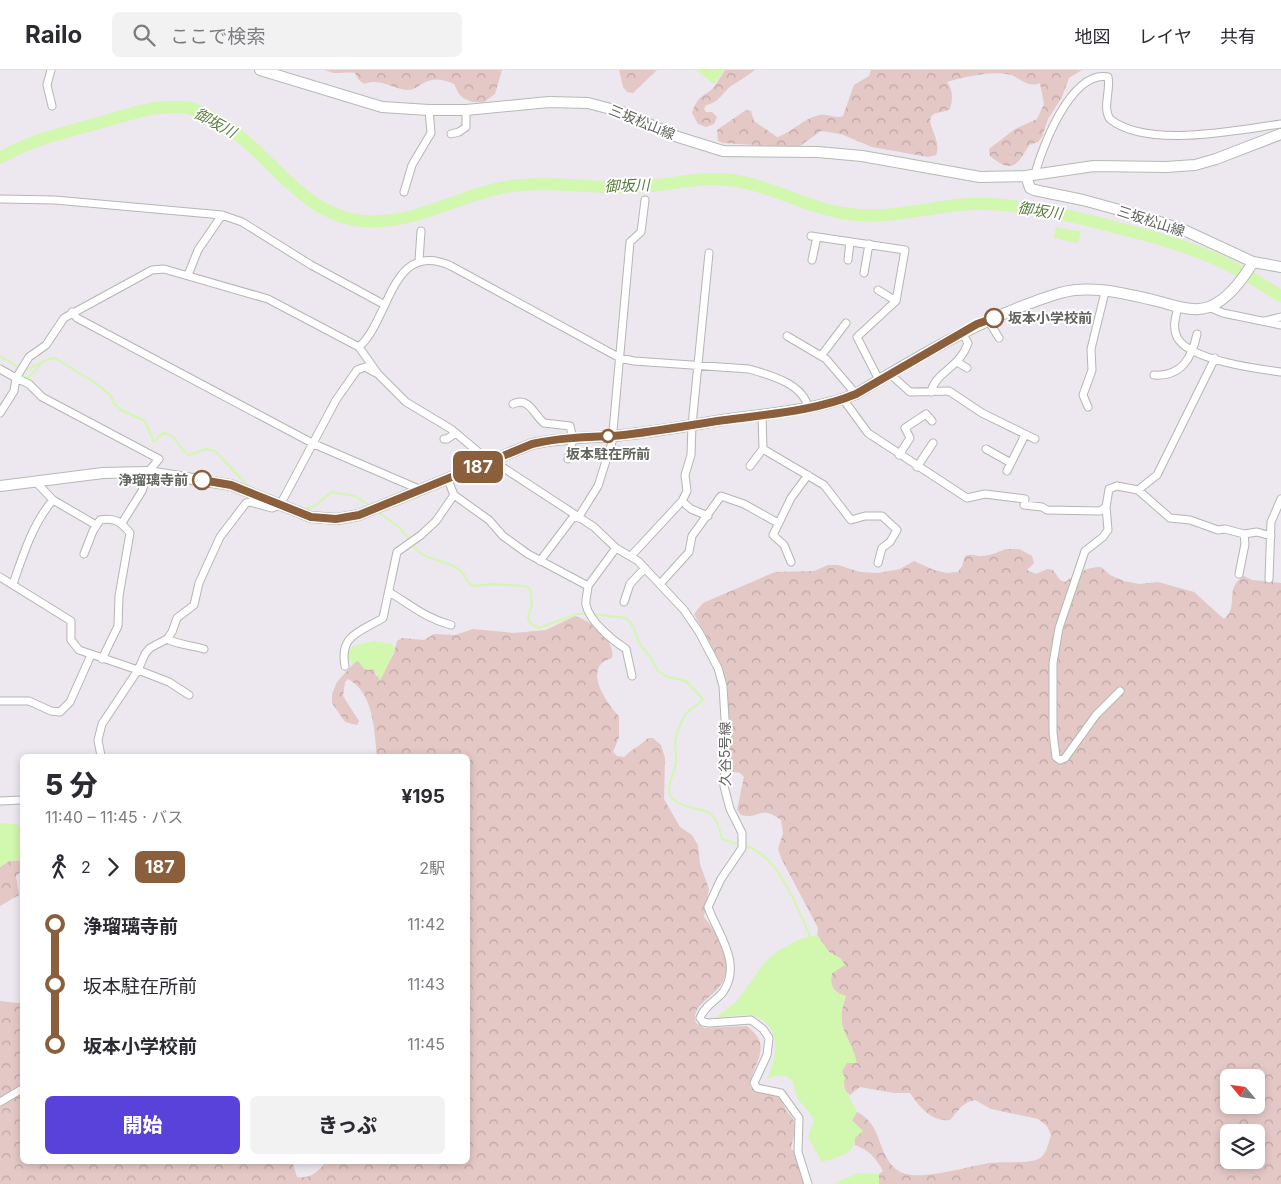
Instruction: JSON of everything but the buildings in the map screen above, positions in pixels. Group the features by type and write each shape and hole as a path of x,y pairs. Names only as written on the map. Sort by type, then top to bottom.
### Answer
{"main road":[{"name":"三坂松山線","path":"260,70 365,103 429,110 466,110 549,102 588,103 622,112 678,137 723,151 853,155 980,177 1030,175 1094,166 1166,167 1195,165 1281,134"},
{"name":"三坂松山線","path":"1030,175 1030,188 1034,190 1083,200 1144,217 1186,231 1252,263 1281,267"},
{"path":"0,486 112,472 148,472 231,485 311,517 336,519 371,512 532,444 556,439 613,436 692,425 808,408 843,400 988,320 1067,291 1076,289 1132,295 1190,309 1209,307 1240,283 1252,263"}],"street":[{"path":"51,70 47,85 52,106"},
{"path":"1088,71 1097,70 1108,77 1110,86 1106,108 1110,118 1122,126 1156,135 1182,136 1281,124"},
{"path":"1030,175 1050,123 1063,97 1076,79"},
{"path":"404,192 412,165 431,133 429,110"},
{"path":"451,134 459,132 466,127 466,110"},
{"path":"0,198 55,200 222,215 242,222 310,265 386,305"},
{"path":"540,561 576,517 598,486 613,436 630,242 641,232 645,200"},
{"path":"188,275 198,250 222,215"},
{"path":"419,261 421,231"},
{"path":"812,260 814,237 905,250 896,301 857,337 879,380"},
{"path":"848,260 850,242"},
{"path":"864,273 869,244"},
{"path":"631,556 682,501 687,490 685,474 691,455 692,425 709,253"},
{"path":"0,413 14,391 16,378 29,358 46,345 64,318 152,270 164,269 188,275 268,299 359,346 371,332 402,274 408,267 419,261 433,260 451,266 620,358 749,369 766,374 802,392 806,398 808,408"},
{"path":"878,290 896,301"},
{"path":"1088,407 1083,396 1092,370 1091,350 1106,292"},
{"path":"1178,307 1175,320 1176,335 1178,340 1193,350 1245,367 1281,372"},
{"path":"1209,307 1223,313 1281,325"},
{"path":"72,312 77,318 314,444 423,491"},
{"path":"1265,321 1281,317"},
{"path":"988,320 999,338"},
{"path":"821,356 846,323"},
{"path":"932,392 936,381 957,362 968,343 962,333"},
{"path":"1154,375 1168,374 1175,371 1190,358 1197,334"},
{"path":"787,336 821,356 856,394"},
{"name":"久谷5号線","path":"359,346 378,374 418,411 456,433 490,461 594,527 616,548 631,556 645,568 684,610 699,632 718,668 723,686 725,710 724,786 730,810 742,834 742,845 708,907 725,942 730,972 724,990 706,1008 700,1018 704,1022 709,1023 751,1020 763,1029 768,1038 767,1055 754,1083 757,1088 781,1092 788,1099 799,1118 798,1152 808,1184"},
{"path":"1138,490 1156,475 1215,358"},
{"path":"957,362 967,368"},
{"path":"101,754 98,740 102,724 138,670 145,654 150,648 167,639 172,632 177,618 194,605 199,583 220,537 246,503 250,502 272,508 280,505 336,400 357,370 365,367 378,374"},
{"path":"0,369 29,384 42,397 159,459 148,472 142,491 122,523"},
{"path":"890,374 910,392 952,393 982,413 1035,440"},
{"path":"843,400 868,433 917,467 967,498 985,494 1025,499 1024,505 1042,507 1047,510 1100,510 1106,507"},
{"path":"512,404 522,402 528,405 544,423 570,426 573,439 568,459"},
{"path":"899,455 910,438 905,428 926,414 932,421"},
{"path":"750,466 763,449 762,415"},
{"path":"444,439 456,433"},
{"path":"1007,471 1025,435"},
{"path":"917,467 933,443"},
{"path":"763,449 820,481 832,493 851,520 865,516 882,516 895,528 893,538 882,548 878,563"},
{"path":"986,449 1011,463"},
{"path":"791,562 784,545 773,535 790,498 808,475"},
{"path":"448,480 454,495 489,520 503,536 540,561 588,586"},
{"path":"35,481 53,500 96,525"},
{"path":"1120,691 1096,715 1065,758 1060,760 1056,758 1052,733 1053,663 1060,628 1085,551 1103,537 1108,530 1107,492 1112,486 1129,486 1138,490 1170,518 1190,520 1218,530 1225,528 1244,534 1256,532 1271,536"},
{"path":"345,666 342,652 347,641 383,618 397,552 421,535 436,521 454,495"},
{"path":"660,584 689,552 692,536 721,496 744,504 778,523"},
{"path":"1269,579 1274,513 1281,499"},
{"path":"13,584 42,512 53,500"},
{"path":"682,501 691,509 708,516"},
{"path":"84,554 100,520 108,519 122,523 130,533 118,596 118,626 102,659"},
{"path":"1240,574 1245,544 1244,534"},
{"path":"616,548 588,586 585,603 590,614 611,638 626,649 632,676"},
{"path":"624,602 630,584 645,568"},
{"path":"0,577 71,621 71,640 79,650 169,682 189,695"},
{"path":"389,592 418,609 430,619 450,625"},
{"path":"167,639 181,645 190,644 204,649"},
{"path":"0,701 29,701 51,711 60,712 70,702 91,655"},
{"path":"0,801 20,800"},
{"path":"0,1102 20,1090"}],"green space":[{"path":"325,70 502,70 495,94 484,102 472,102 459,94 454,84 441,80 425,82 410,90 376,82 364,84 355,73 333,73"},
{"path":"619,70 657,70 633,93 627,92 623,87"},
{"path":"725,70 755,70 731,86 717,100 706,105 704,109 706,112 712,112 717,117 714,124 706,127 698,124 692,113 695,105 701,97 712,89"},
{"path":"871,70 1082,70 1069,78 1062,97 1048,119 1042,137 1038,142 1029,145 1021,158 1009,166 998,162 990,156 989,149 1015,129 1037,119 1044,104 1040,83 1028,84 1011,75 996,73 947,82 952,95 950,109 934,114 931,117 930,121 937,149 936,155 928,157 872,147 841,134 821,131 797,148 767,150 756,145 718,141 717,130 746,110 751,111 754,121 777,137 803,122 820,115 843,116 854,85 869,76"},
{"path":"1006,549 1019,549 1032,556 1034,563 1027,570 1036,574 1047,569 1053,570 1060,580 1065,582 1086,570 1101,567 1110,575 1124,581 1139,584 1158,582 1194,592 1224,619 1231,609 1234,586 1244,576 1252,580 1281,583 1281,1184 879,1184 879,1174 883,1171 880,1166 868,1152 855,1145 852,1120 857,1112 871,1124 886,1156 897,1170 905,1174 928,1175 990,1163 1036,1160 1042,1156 1048,1147 1051,1135 1047,1126 1038,1119 991,1109 975,1100 961,1107 950,1120 943,1120 937,1119 927,1112 910,1093 894,1093 860,1087 850,1095 845,1091 842,1071 847,1063 856,1062 842,1024 846,996 838,993 833,988 831,982 832,973 836,971 841,959 829,952 817,935 818,928 781,858 778,849 783,833 781,820 768,813 752,816 741,815 737,810 744,777 740,773 730,771 726,766 727,683 712,647 694,614 703,603 775,572 814,571 828,565 838,565 860,572 878,573 900,569 914,561 934,570 947,573 958,572 965,556 994,554"},
{"path":"575,616 595,627 610,645 612,658 603,662 598,669 597,676 603,694 619,716 619,737 613,752 617,756 624,757 648,738 653,738 661,745 665,758 664,799 680,827 692,835 698,845 700,864 709,889 704,917 715,932 726,959 724,978 720,986 699,1007 695,1017 696,1023 704,1028 747,1026 760,1041 760,1055 750,1087 783,1100 784,1106 795,1124 791,1149 804,1159 811,1184 0,1184 0,1001 20,1002 20,1164 293,1164 297,1177 306,1177 314,1174 323,1164 470,1164 470,754 377,754 371,713 363,693 357,685 348,679 345,682 343,696 359,721 357,725 345,722 332,703 332,694 337,682 355,662 358,661 367,670 374,669 376,676 382,676 394,653 397,641 402,638 424,640 434,634 455,635 473,629 514,633 546,630"},
{"path":"20,860 20,872 16,876 19,895 0,906 0,867 9,861"}],"shaded area":[{"path":"696,70 725,70 714,84"},
{"path":"1056,227 1081,232 1078,243 1054,238"},
{"path":"374,641 392,644 395,649 380,681 374,669 364,669 358,661 352,664 347,654 353,646"},
{"path":"0,823 20,825 20,860 9,861 0,867"},
{"path":"817,935 829,952 841,959 845,965 832,973 831,982 833,988 838,993 846,996 842,1007 842,1024 857,1063 847,1063 842,1071 845,1078 843,1085 857,1112 852,1120 863,1131 855,1138 852,1149 843,1155 822,1162 808,1137 814,1120 798,1099 793,1081 787,1077 780,1076 767,1079 774,1061 775,1051 773,1033 768,1025 761,1019 751,1015 716,1018 737,1001 765,962 776,952 800,939"},
{"path":"859,1173 879,1174 879,1184 832,1184"}],"waterway":[{"name":"御坂川","path":"0,158 37,141 134,113 156,108 189,108 213,118 238,135 303,195 321,207 341,216 363,221 384,221 404,218 481,193 521,185 630,187 725,179 752,184 821,208 849,214 884,215 973,204 1007,205 1056,213 1148,236 1192,250 1246,274 1281,296"},
{"path":"0,356 20,368"},
{"path":"24,371 55,358 97,384 111,396 113,402 121,410 145,421 154,442 163,433 172,436 189,455 206,449 215,451 249,487"},
{"path":"23,376 28,378 40,365"},
{"path":"303,509 315,506 331,492 355,496 370,506"},
{"path":"378,512 400,528 409,540"},
{"path":"412,544 423,555 449,564 461,571 473,586 492,584 526,586 530,589 532,605 528,617 531,624 539,628 576,614 587,614"},
{"path":"592,614 626,618 633,626 639,643 651,658 658,671 668,677 686,681 703,699 686,714 678,730 675,743 676,762 669,786 670,795 682,805 709,812 718,825 722,839 740,845"},
{"path":"745,846 757,851 777,870 810,936"}],"bus line":[{"name":"187","path":"202,480 231,485 311,517 336,519 359,515 371,512 532,444 556,439 613,436 692,425 818,406 843,400 977,324 994,318"}],"place":[{"name":"坂本小学校前","path":"994,318"},
{"name":"坂本駐在所前","path":"608,436"},
{"name":"浄瑠璃寺前","path":"202,480"}]}
